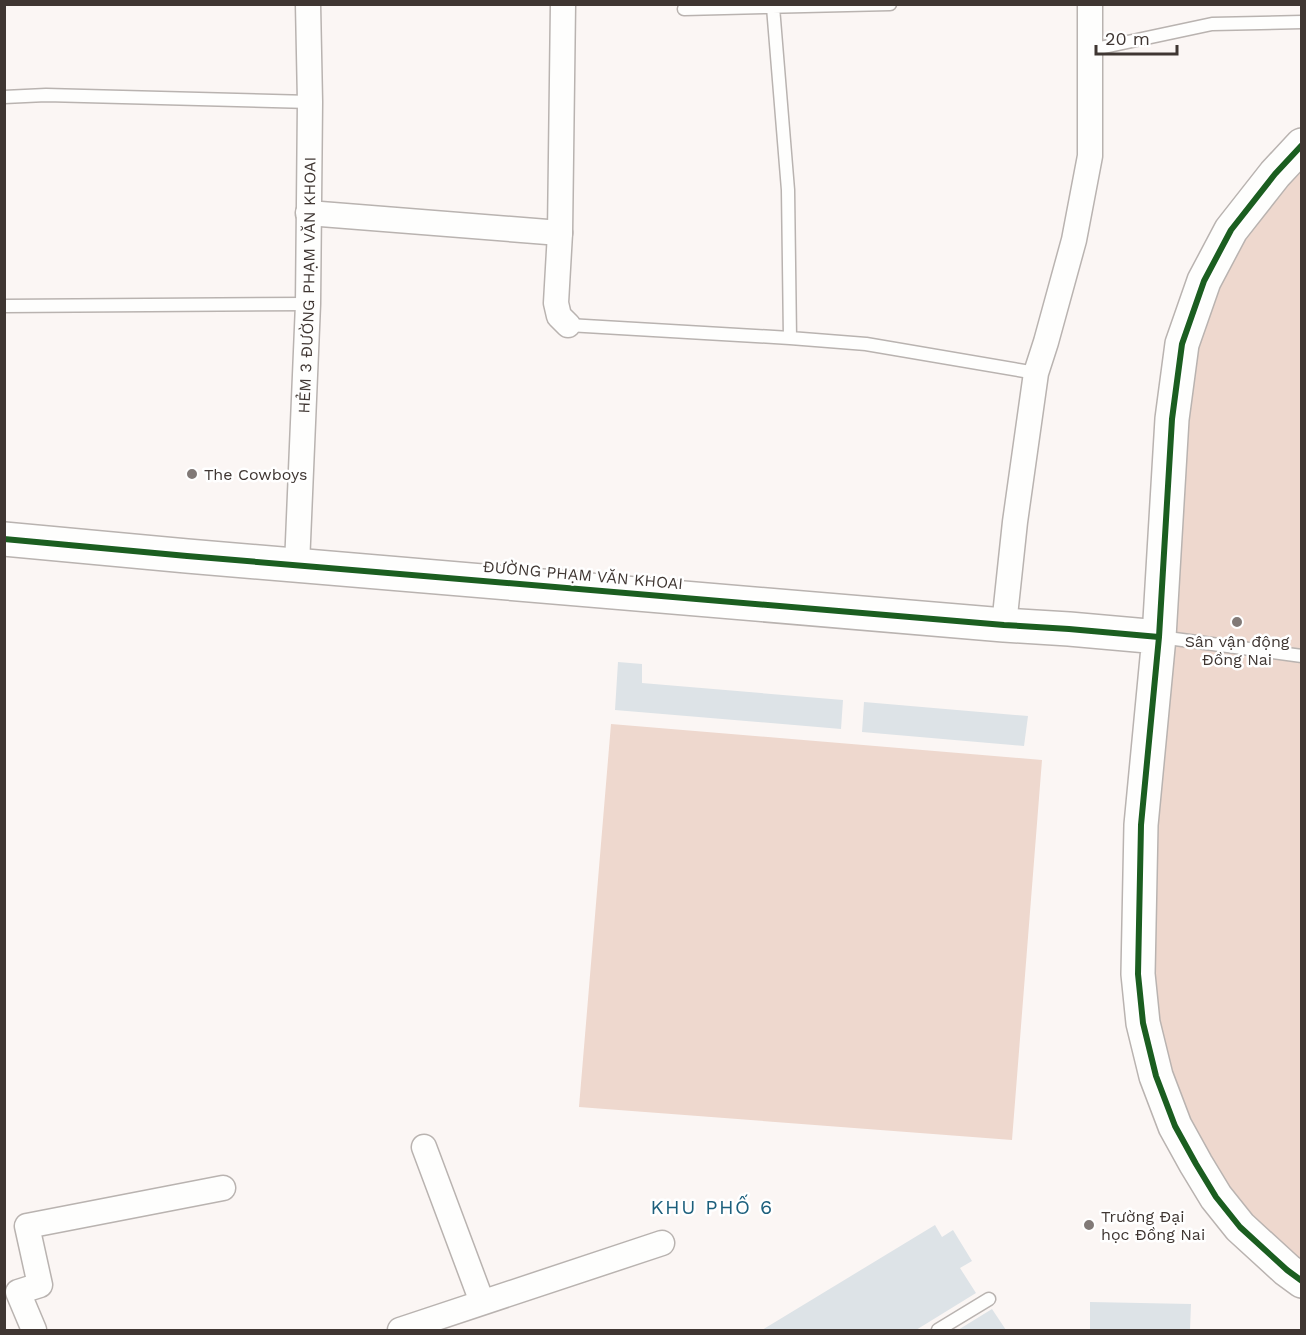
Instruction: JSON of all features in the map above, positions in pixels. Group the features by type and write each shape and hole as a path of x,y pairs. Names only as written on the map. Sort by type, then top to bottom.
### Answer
{"street":[{"name":"HẺM 3 ĐƯỜNG PHẠM VĂN KHOAI","path":"297,565 308,304 310,102 308,4"},
{"path":"563,4 560,233 556,303 559,316 568,325"},
{"path":"1004,625 1015,522 1036,373 1074,240 1090,156 1090,4"},
{"path":"1302,145 1275,174 1231,230 1204,281 1182,344 1172,419 1159,637 1141,825 1138,974 1143,1023 1156,1076 1175,1126 1216,1197 1240,1227 1302,1281"},
{"path":"308,213 560,233"},
{"name":"ĐƯỜNG PHẠM VĂN KHOAI","path":"4,539 1159,637"},
{"path":"424,1147 482,1302"},
{"path":"34,1330 11,1295 40,1285 27,1226 223,1188"},
{"path":"400,1330 662,1243"}],"lane":[{"path":"684,9 890,4"},
{"path":"773,7 788,190 790,338"},
{"path":"1090,50 1212,24 1302,22"},
{"path":"4,97 46,95 310,102"},
{"path":"4,306 308,304"},
{"path":"568,325 866,344 1036,373"},
{"path":"1159,637 1302,656"},
{"path":"938,1330 989,1299"}],"shaded area":[{"name":"Sân vận động Đồng Nai","path":"1301,168 1301,1262 1254,1219 1230,1190 1190,1122 1172,1076 1158,1021 1153,975 1157,824 1187,421 1197,346 1220,284 1245,238"},
{"path":"611,724 1042,760 1012,1140 579,1107"}],"building":[{"path":"618,662 642,664 642,683 843,700 841,729 615,710"},
{"path":"864,702 1028,716 1024,746 862,732"},
{"path":"935,1225 942,1237 953,1230 972,1261 960,1268 976,1293 916,1330 762,1330"},
{"path":"1090,1302 1191,1304 1190,1330 1090,1330"},
{"path":"992,1309 1006,1330 958,1330"}],"cycle path":[{"path":"1302,145 1275,174 1231,230 1204,281 1182,344 1172,419 1159,637 1141,825 1138,974 1143,1023 1156,1076 1175,1126 1216,1197 1240,1227 1302,1281"},
{"path":"4,539 1159,637"}],"place":[{"name":"The Cowboys","path":"192,474"},
{"name":"Sân vận động Đồng Nai","path":"1237,622"},
{"name":"Trường Đại học Đồng Nai","path":"1089,1225"}],"district":[{"name":"KHU PHỐ 6","path":"712,1207"}]}
